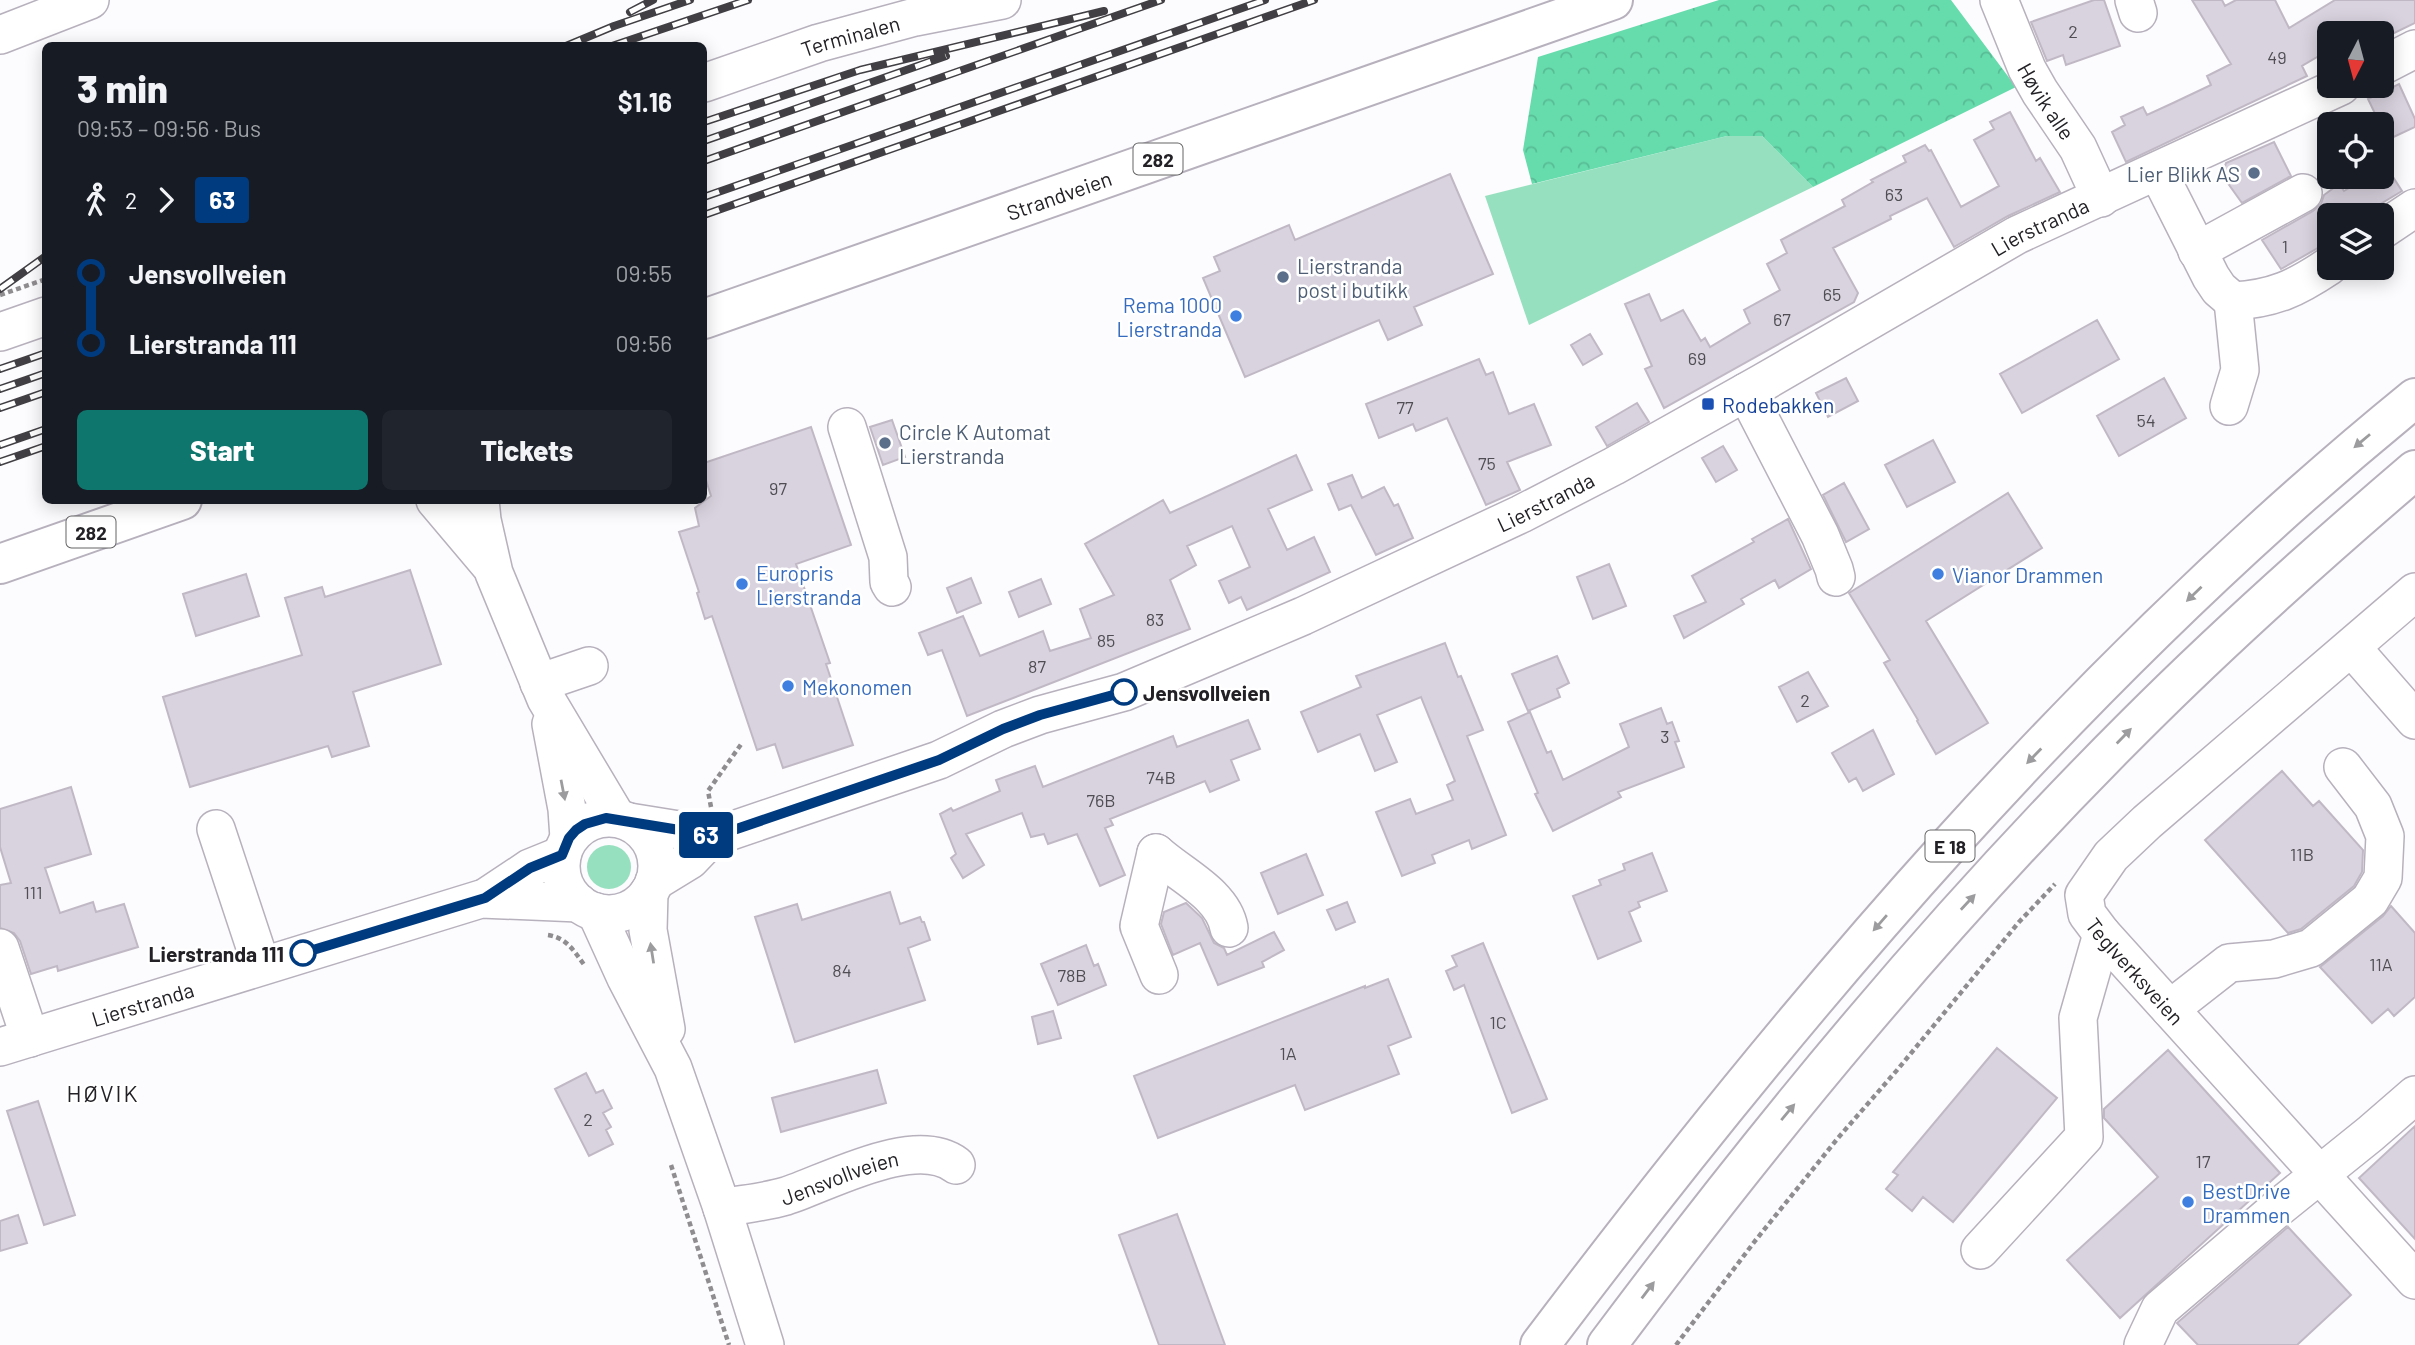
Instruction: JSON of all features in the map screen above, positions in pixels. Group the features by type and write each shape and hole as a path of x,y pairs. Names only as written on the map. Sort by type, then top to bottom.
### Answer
{"main road":[{"name":"Strandveien","path":"707,317 1613,0"},
{"name":"E 18","path":"1540,1345 1640,1213 1742,1086 1933,863 2080,708 2176,612 2303,491 2415,398"},
{"name":"E 18","path":"1607,1345 1763,1143 1877,1004 2041,822 2214,649 2334,539 2415,470"},
{"name":"282","path":"0,564 171,504"}],"street":[{"name":"Terminalen","path":"707,82 831,39 915,17 1002,0"},
{"name":"Høvik alle","path":"1998,0 2027,69 2078,148 2101,198"},
{"path":"0,35 80,2"},
{"path":"2394,60 2415,49"},
{"name":"Lierstranda","path":"623,820 713,825 766,821 939,760 1003,729 1040,715 1124,692 1304,616 1521,514 1614,466 2017,235 2317,97"},
{"path":"2158,172 2219,289 2233,300 2266,298 2301,283 2317,273"},
{"path":"2197,251 2303,193"},
{"path":"2394,222 2415,208"},
{"path":"2229,405 2239,370 2233,300"},
{"path":"0,332 42,317"},
{"path":"1745,393 1820,535 1836,577"},
{"path":"847,427 888,557 889,582 892,587"},
{"path":"439,504 475,545 494,573"},
{"path":"480,504 494,573 542,691 623,820 641,830 653,847 657,868 652,887 648,930 673,1068"},
{"name":"Teglverksveien","path":"2415,592 2111,856 2084,895 2087,914 2102,934 2415,1280"},
{"path":"2353,648 2415,720"},
{"path":"542,691 589,666"},
{"path":"542,691 567,809 561,869 563,882 569,894 588,908 673,1068 722,1208 765,1345"},
{"path":"2170,1009 2229,963 2274,959 2311,948 2370,900 2383,878 2385,836 2374,806 2343,767"},
{"path":"565,847 585,824 595,820 623,820"},
{"name":"Lierstranda","path":"652,887 690,860 713,825"},
{"path":"216,829 261,965"},
{"name":"Lierstranda","path":"15,1042 485,898 565,847"},
{"path":"1159,975 1139,926 1156,853 1211,897 1228,918 1229,928"},
{"path":"588,908 620,912 631,908 652,887"},
{"name":"Lierstranda","path":"485,898 588,908"},
{"path":"1980,1250 2084,1137 2078,1018 2102,934"},
{"path":"0,948 15,1042"},
{"path":"2143,1345 2160,1309 2415,1095"},
{"name":"Jensvollveien","path":"722,1208 783,1197 859,1169 909,1155 936,1156 956,1165"}],"path":[{"path":"0,295 42,280"},
{"path":"713,825 708,791 742,743"},
{"path":"542,934 563,939 586,968"},
{"path":"668,1153 729,1345"},
{"path":"1676,1345 1755,1241"}],"green space":[{"path":"1719,0 1951,0 2016,87 1813,187 1762,136 1727,136 1532,184 1523,150 1538,57"},
{"path":"1727,136 1762,136 1813,187 1529,325 1485,196"},
{"path":"609,845 624,852 631,867 624,882 609,889 594,882 587,867 594,852"}],"building":[{"path":"2094,0 2104,0 2120,46 2066,65 2063,55 2047,61 2031,22"},
{"path":"2192,0 2222,0 2225,6 2236,0 2275,0 2289,28 2335,0 2415,0 2415,23 2394,33 2394,21 2317,21 2317,57 2302,66 2307,76 2126,162 2112,132 2125,125 2121,117 2143,107 2147,115 2211,85 2207,76 2231,64"},
{"path":"2399,84 2415,119 2415,127 2394,137 2394,112 2374,112 2368,99 2394,98 2394,86"},
{"path":"2010,112 2036,161 2040,158 2060,192 2008,216 1954,247 1927,198 1890,216 1891,219 1833,248 1858,293 1854,302 1664,408 1645,369 1652,366 1625,304 1649,294 1661,321 1683,310 1701,341 1705,338 1710,347 1750,323 1744,310 1780,290 1767,264 1787,253 1781,240 1845,206 1842,200 1873,182 1871,180 1906,162 1903,156 1925,145 1931,150 1961,207 1999,186 1974,140 1994,129 1990,122"},
{"path":"2274,142 2291,176 2242,203 2222,175 2226,163"},
{"path":"1450,174 1493,274 1414,307 1422,325 1388,340 1379,320 1245,377 1203,278 1220,271 1214,257 1289,225 1295,240"},
{"path":"2394,179 2402,191 2382,203 2321,203 2324,195 2332,189 2394,189"},
{"path":"2317,208 2317,249 2281,269 2262,240"},
{"path":"2097,320 2119,359 2022,413 2000,374"},
{"path":"1590,334 1602,354 1583,365 1571,345"},
{"path":"1479,359 1486,375 1493,372 1509,414 1534,404 1551,445 1507,462 1520,490 1486,505 1447,418 1416,431 1413,424 1379,438 1366,404"},
{"path":"1846,378 1858,401 1828,417 1816,393"},
{"path":"2164,378 2186,418 2119,456 2097,416"},
{"path":"1637,403 1649,422 1607,446 1596,427"},
{"path":"892,420 905,457 883,465 870,427"},
{"path":"811,427 851,545 796,564 830,663 826,664 853,745 783,768 775,744 757,750 712,616 705,619 679,532 699,526 695,508 700,504 707,504 707,499 711,496 707,483 707,462"},
{"path":"1933,440 1955,482 1907,507 1885,465"},
{"path":"1723,446 1737,470 1716,482 1702,458"},
{"path":"1296,455 1312,490 1268,509 1287,550 1314,537 1330,572 1247,610 1241,597 1229,603 1219,581 1250,567 1232,526 1187,546 1196,565 1170,580 1190,629 967,716 942,650 928,655 919,633 963,616 980,656 1043,631 1050,651 1091,638 1080,609 1114,595 1085,544 1163,500 1170,513"},
{"path":"1352,475 1362,498 1384,487 1394,506 1398,504 1413,538 1376,555 1351,505 1339,510 1328,484"},
{"path":"1844,483 1869,529 1846,542 1823,495"},
{"path":"2008,493 2042,548 1926,621 1988,723 1936,754 1884,663 1890,660 1849,593"},
{"path":"1788,519 1811,569 1779,588 1775,580 1741,599 1744,604 1684,638 1674,616 1706,602 1692,576 1754,542 1752,539"},
{"path":"1609,564 1626,606 1593,619 1577,577"},
{"path":"410,570 441,664 353,692 369,746 332,757 328,746 190,787 163,697 302,655 285,598 322,587 325,597"},
{"path":"246,574 259,616 196,636 183,594"},
{"path":"971,578 981,603 957,613 947,588"},
{"path":"1041,579 1051,604 1019,617 1009,592"},
{"path":"1445,643 1483,730 1467,736 1506,835 1472,849 1469,840 1432,855 1435,863 1402,876 1376,812 1410,799 1416,814 1453,800 1447,785 1455,781 1421,697 1377,715 1397,762 1375,771 1360,734 1318,752 1301,712 1361,687 1356,676"},
{"path":"1557,656 1569,683 1557,689 1560,697 1528,711 1512,674"},
{"path":"1808,672 1828,706 1797,722 1779,687"},
{"path":"1661,708 1667,724 1672,722 1679,741 1675,742 1684,767 1618,792 1621,797 1553,831 1535,794 1538,793 1508,722 1530,712 1547,753 1551,751 1563,780 1629,747 1620,724"},
{"path":"1248,720 1260,749 1231,760 1239,780 1210,792 1205,781 1110,819 1113,825 1105,828 1125,875 1100,886 1077,834 1048,844 1044,834 1031,837 1022,813 966,834 984,865 963,878 951,858 956,854 940,814 1000,791 996,780 1035,766 1043,787 1173,736 1177,747"},
{"path":"1873,730 1894,774 1863,791 1856,778 1849,782 1832,753"},
{"path":"2282,771 2313,806 2319,801 2363,850 2362,872 2354,886 2301,929 2288,933 2205,840"},
{"path":"71,787 91,854 45,868 60,913 93,902 96,912 124,904 138,947 58,971 57,966 31,974 20,941 14,933 0,928 0,885 11,883 0,847 0,809"},
{"path":"1652,853 1667,891 1638,902 1640,907 1629,912 1641,941 1598,959 1573,896 1601,885 1599,880 1625,870 1623,864"},
{"path":"1306,854 1323,895 1278,914 1261,873"},
{"path":"890,892 900,924 920,917 930,940 908,948 925,1000 795,1042 755,917 797,904 802,920"},
{"path":"1347,902 1355,922 1336,930 1327,910"},
{"path":"1186,903 1202,918 1214,943 1224,948 1227,955 1274,932 1284,950 1262,962 1264,967 1218,985 1200,943 1173,955 1161,924 1164,912"},
{"path":"2391,906 2415,933 2415,997 2394,1016 2388,1009 2372,1023 2320,967 2383,916"},
{"path":"1483,943 1547,1099 1512,1113 1464,985 1454,990 1446,971 1457,966 1452,956"},
{"path":"1086,945 1094,966 1098,964 1106,985 1058,1005 1041,964"},
{"path":"1388,979 1411,1037 1388,1046 1399,1074 1305,1110 1295,1085 1158,1138 1134,1076"},
{"path":"1053,1011 1061,1038 1038,1044 1032,1017"},
{"path":"1997,1048 2057,1098 1953,1222 1923,1197 1912,1211 1886,1189 1898,1175 1893,1172"},
{"path":"2168,1050 2280,1173 2120,1318 2067,1260 2158,1177 2104,1118 2104,1109"},
{"path":"877,1070 886,1103 781,1132 772,1098"},
{"path":"586,1073 596,1093 603,1090 612,1108 603,1113 611,1127 606,1130 613,1144 589,1156 555,1089"},
{"path":"38,1101 75,1215 44,1225 7,1111"},
{"path":"2415,1126 2415,1239 2359,1178"},
{"path":"1177,1214 1225,1345 1159,1345 1119,1235"},
{"path":"18,1215 27,1243 0,1251 0,1221"},
{"path":"2288,1227 2351,1295 2297,1345 2198,1345 2177,1323"}],"railway":[{"path":"630,12 653,0"},
{"path":"576,42 690,0"},
{"path":"624,42 748,0"},
{"path":"707,160 1161,0"},
{"path":"707,196 1265,0"},
{"path":"707,214 1314,0"},
{"path":"707,121 860,70 1104,11"},
{"path":"707,140 946,56"},
{"path":"0,289 42,259"},
{"path":"0,369 42,354"},
{"path":"0,389 42,374"},
{"path":"0,408 42,393"},
{"path":"0,445 42,430"},
{"path":"0,462 42,447"}],"bus line":[{"name":"63","path":"303,953 485,898 530,868 562,855 569,838 576,830 595,820 617,818 716,836 939,760 1003,729 1040,715 1124,692"}],"place":[{"name":"Lier Blikk AS","path":"2254,173"},
{"name":"Lierstranda post i butikk","path":"1283,277"},
{"name":"Rema 1000 Lierstranda","path":"1236,316"},
{"name":"Rodebakken","path":"1708,404"},
{"name":"Circle K Automat Lierstranda","path":"885,443"},
{"name":"Vianor Drammen","path":"1938,574"},
{"name":"Europris Lierstranda","path":"742,584"},
{"name":"Mekonomen","path":"788,686"},
{"name":"Jensvollveien","path":"1124,692"},
{"name":"Lierstranda 111","path":"303,953"},
{"name":"BestDrive Drammen","path":"2188,1202"}],"district":[{"name":"HØVIK","path":"103,1093"}]}
